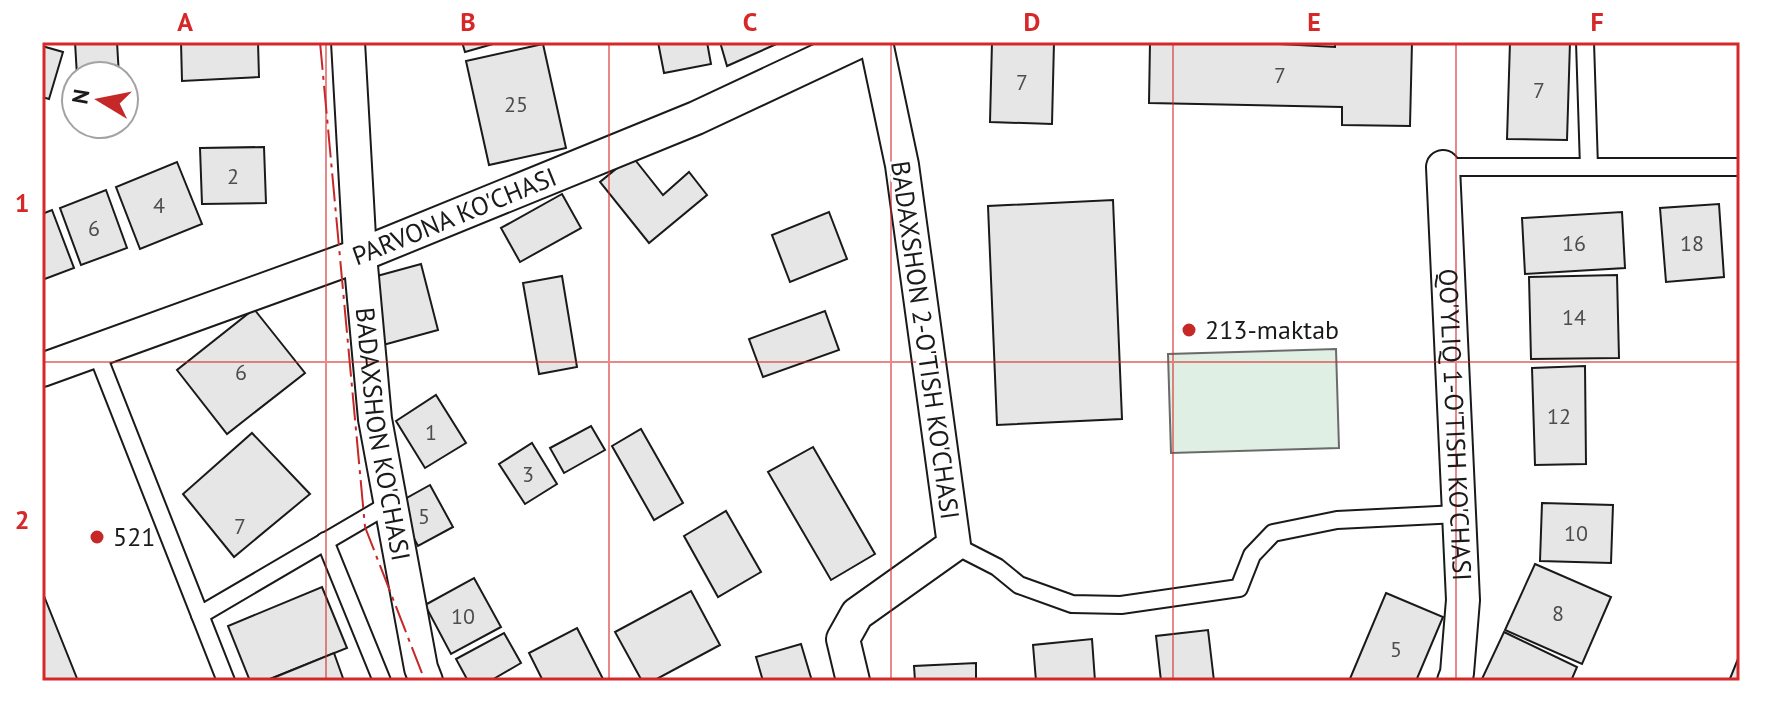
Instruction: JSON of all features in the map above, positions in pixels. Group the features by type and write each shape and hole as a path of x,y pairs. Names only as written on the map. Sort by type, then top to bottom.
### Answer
{"street":[{"name":"BADAXSHON KO'CHASI","path":"348,42 360,255 375,419 421,668 426,681"},
{"name":"PARVONA KO'CHASI","path":"42,370 360,255 696,118 858,42"},
{"name":"BADAXSHON 2-O'TISH KO'CHASI","path":"853,681 843,639 857,614 954,545 902,165 876,42"},
{"name":"QO'YLIQ 1-O'TISH KO'CHASI","path":"1443,167 1463,600 1454,681"}],"lane":[{"path":"1585,42 1589,167"},
{"path":"1443,167 1740,167"},
{"path":"96,351 226,681"},
{"path":"200,615 391,503"},
{"path":"954,545 997,567 1019,585 1032,590 1072,604 1121,605 1239,588 1252,555 1273,533 1337,520 1458,514"},
{"path":"325,541 382,681"}],"green space":[{"path":"1336,349 1339,448 1171,453 1168,354"}],"building":[{"path":"75,42 117,42 118,60 76,60"},
{"path":"181,42 258,42 259,77 182,81"},
{"path":"462,42 500,42 465,52"},
{"path":"658,42 707,42 711,64 664,73"},
{"path":"720,42 781,42 727,66"},
{"path":"992,42 1054,42 1052,124 990,122"},
{"path":"1150,42 1241,42 1335,47 1335,42 1412,42 1410,126 1342,125 1342,107 1149,103"},
{"path":"1510,42 1570,42 1567,140 1507,139"},
{"path":"543,44 566,148 489,165 466,61"},
{"path":"42,46 63,52 49,99 42,97"},
{"path":"264,147 266,203 202,204 200,148"},
{"path":"632,156 663,195 689,172 707,195 649,243 600,182"},
{"path":"177,162 202,224 140,249 116,187"},
{"path":"106,190 127,248 81,265 60,208"},
{"path":"562,194 581,228 520,262 501,228"},
{"path":"1113,200 1122,419 997,425 988,206"},
{"path":"1719,204 1724,277 1666,282 1660,208"},
{"path":"52,210 74,268 42,280 42,214"},
{"path":"829,212 847,259 790,282 772,235"},
{"path":"1622,212 1625,268 1525,274 1522,218"},
{"path":"421,264 438,330 383,345 366,279"},
{"path":"1617,275 1619,358 1531,359 1529,277"},
{"path":"562,276 577,367 539,374 523,283"},
{"path":"254,309 305,373 227,434 177,370"},
{"path":"825,311 839,350 763,377 749,339"},
{"path":"1585,366 1586,464 1535,465 1532,368"},
{"path":"436,395 466,443 425,468 396,421"},
{"path":"591,426 605,450 564,473 550,448"},
{"path":"641,429 683,503 654,520 612,446"},
{"path":"252,433 310,494 234,557 183,494"},
{"path":"532,443 557,484 525,504 499,464"},
{"path":"813,447 875,554 831,580 768,472"},
{"path":"430,485 453,527 418,546 396,504"},
{"path":"1542,503 1613,505 1611,563 1540,561"},
{"path":"726,511 761,572 718,597 684,536"},
{"path":"1535,564 1611,597 1582,664 1505,630"},
{"path":"474,578 501,627 451,654 425,605"},
{"path":"322,587 347,648 265,681 250,681 228,626"},
{"path":"42,591 78,681 42,681"},
{"path":"691,591 720,645 653,681 642,681 615,632"},
{"path":"1386,593 1443,617 1416,681 1349,681"},
{"path":"577,628 604,681 543,681 529,653"},
{"path":"1208,630 1214,681 1161,681 1156,636"},
{"path":"1504,632 1577,667 1571,681 1481,681"},
{"path":"504,633 521,663 490,681 468,681 456,659"},
{"path":"1092,639 1095,681 1036,681 1033,645"},
{"path":"801,644 812,681 763,681 756,657"},
{"path":"334,653 344,681 268,681 268,680"},
{"path":"1740,654 1740,681 1729,681"},
{"path":"976,663 976,681 915,681 914,666"}],"power":[{"path":"320,42 365,527 425,681"}],"place":[{"name":"213-maktab","path":"1189,330"},
{"name":"521","path":"97,537"}]}
